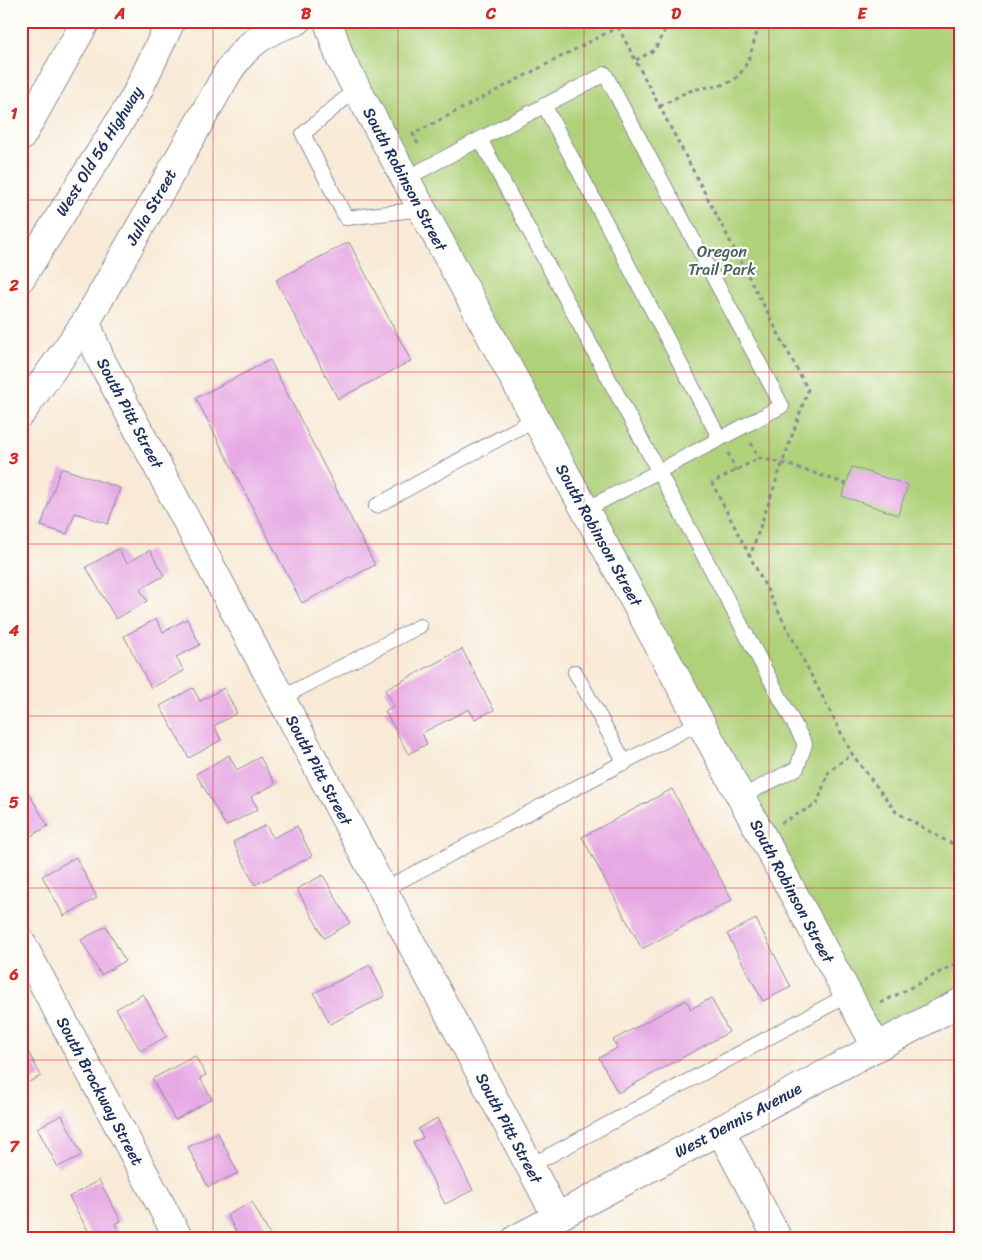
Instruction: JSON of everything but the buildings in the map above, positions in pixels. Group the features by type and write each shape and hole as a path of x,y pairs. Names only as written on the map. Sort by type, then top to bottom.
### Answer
{"street":[{"path":"21,137 86,21"},
{"name":"West Old 56 Highway","path":"21,278 134,99 171,21"},
{"name":"Julia Street","path":"21,413 86,322 232,66 240,55 260,36 297,21"},
{"name":"South Robinson Street","path":"328,21 340,58 356,89 876,1046"},
{"name":"South Pitt Street","path":"86,322 100,358 557,1217"},
{"name":"South Brockway Street","path":"21,942 180,1239"},
{"name":"West Dennis Avenue","path":"516,1239 961,1002"},
{"path":"720,1130 778,1239"}],"lane":[{"path":"405,179 605,74 782,406 585,510"},
{"path":"356,89 303,134 346,218 422,209"},
{"path":"544,105 720,439"},
{"path":"480,139 805,744 797,768 741,797"},
{"path":"376,506 536,419"},
{"path":"280,698 420,626"},
{"path":"575,672 625,763"},
{"path":"383,890 700,722"},
{"path":"530,1166 848,995"}],"path":[{"path":"413,134 618,27 618,21"},
{"path":"636,60 655,50 669,21"},
{"path":"660,106 686,92 704,87 725,86 742,72 752,51 755,32 762,21"},
{"path":"847,484 783,463 759,458 712,483 852,754 896,812 948,842 961,846"},
{"path":"780,824 817,804 829,771 852,754"},
{"path":"876,1006 961,961"}],"green space":[{"name":"Oregon Trail Park","path":"328,21 961,21 961,1002 876,1046"}]}
